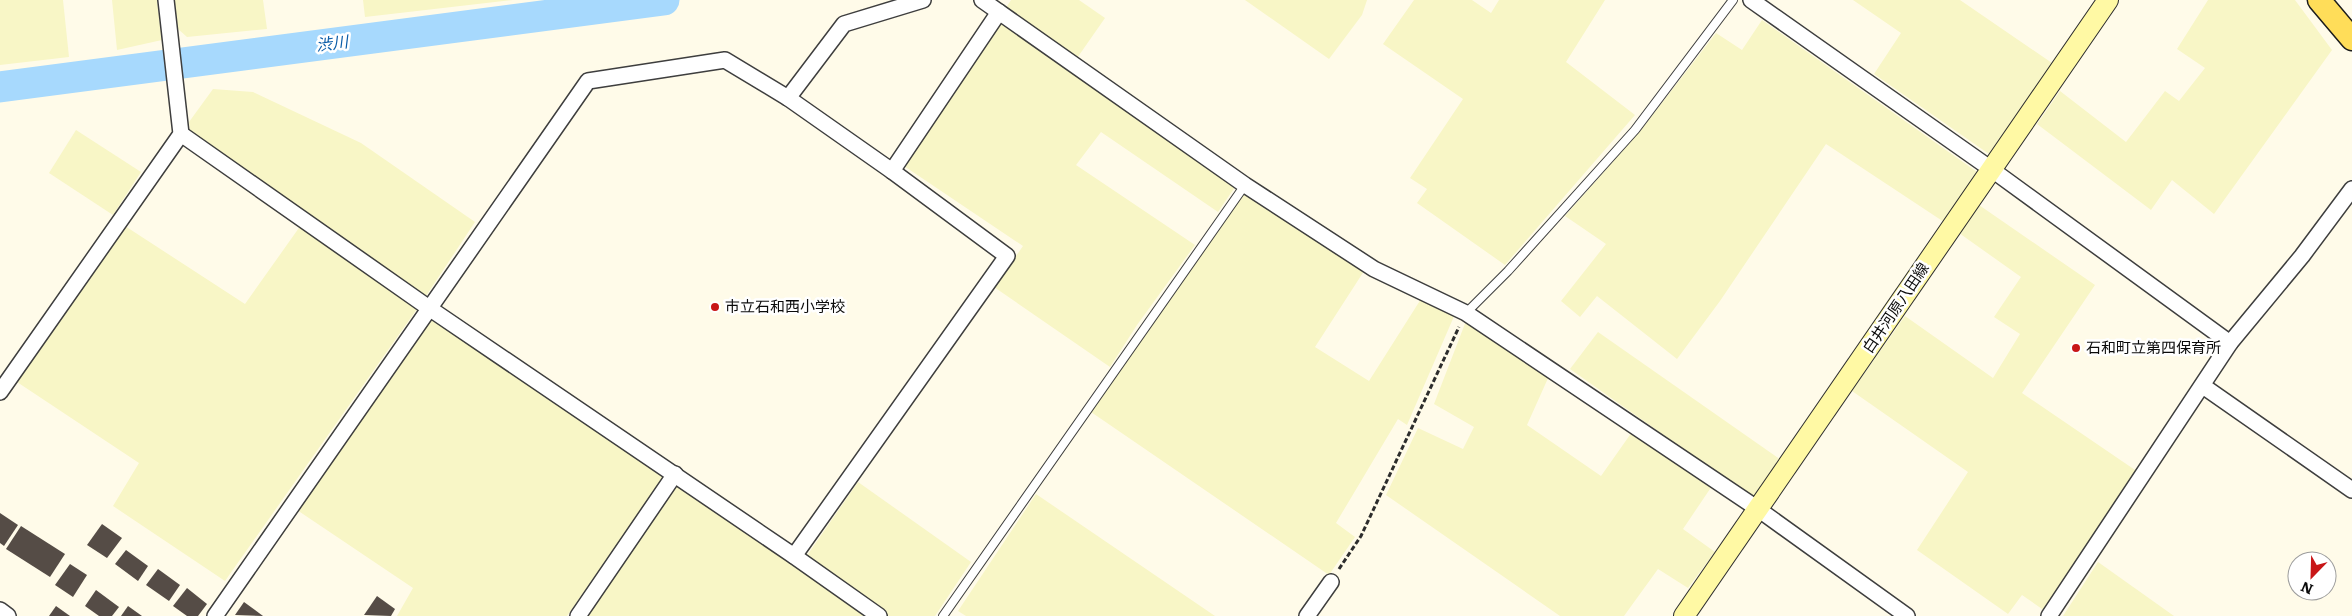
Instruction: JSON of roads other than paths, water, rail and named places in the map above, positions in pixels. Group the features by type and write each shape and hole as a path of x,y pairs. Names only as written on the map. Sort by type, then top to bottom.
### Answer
{"main road":[{"name":"白井河原八田線","path":"1684,616 2108,0"},
{"path":"2319,0 2352,39"}],"street":[{"path":"0,392 182,134 166,0"},
{"path":"788,98 844,24 923,0"},
{"path":"982,0 1245,185 1374,269 1466,312 1758,509 1908,616"},
{"path":"1751,0 1991,169 2230,343"},
{"path":"892,171 998,12"},
{"path":"214,616 507,199 588,80 725,60 788,98 1008,256 794,556"},
{"path":"182,134 429,308 675,474 879,616"},
{"path":"2050,616 2230,343 2302,256 2352,189"},
{"path":"2203,386 2352,490"},
{"path":"578,616 675,474"},
{"path":"1307,616 1331,582"},
{"path":"0,610 8,616"}],"lane":[{"path":"1466,312 1508,271 1635,130 1734,0"},
{"path":"943,616 1245,185"}],"waterway":[{"name":"渋川","path":"0,87 664,0"}],"place":[{"name":"市立石和西小学校","path":"715,307"},
{"name":"石和町立第四保育所","path":"2076,348"}]}
